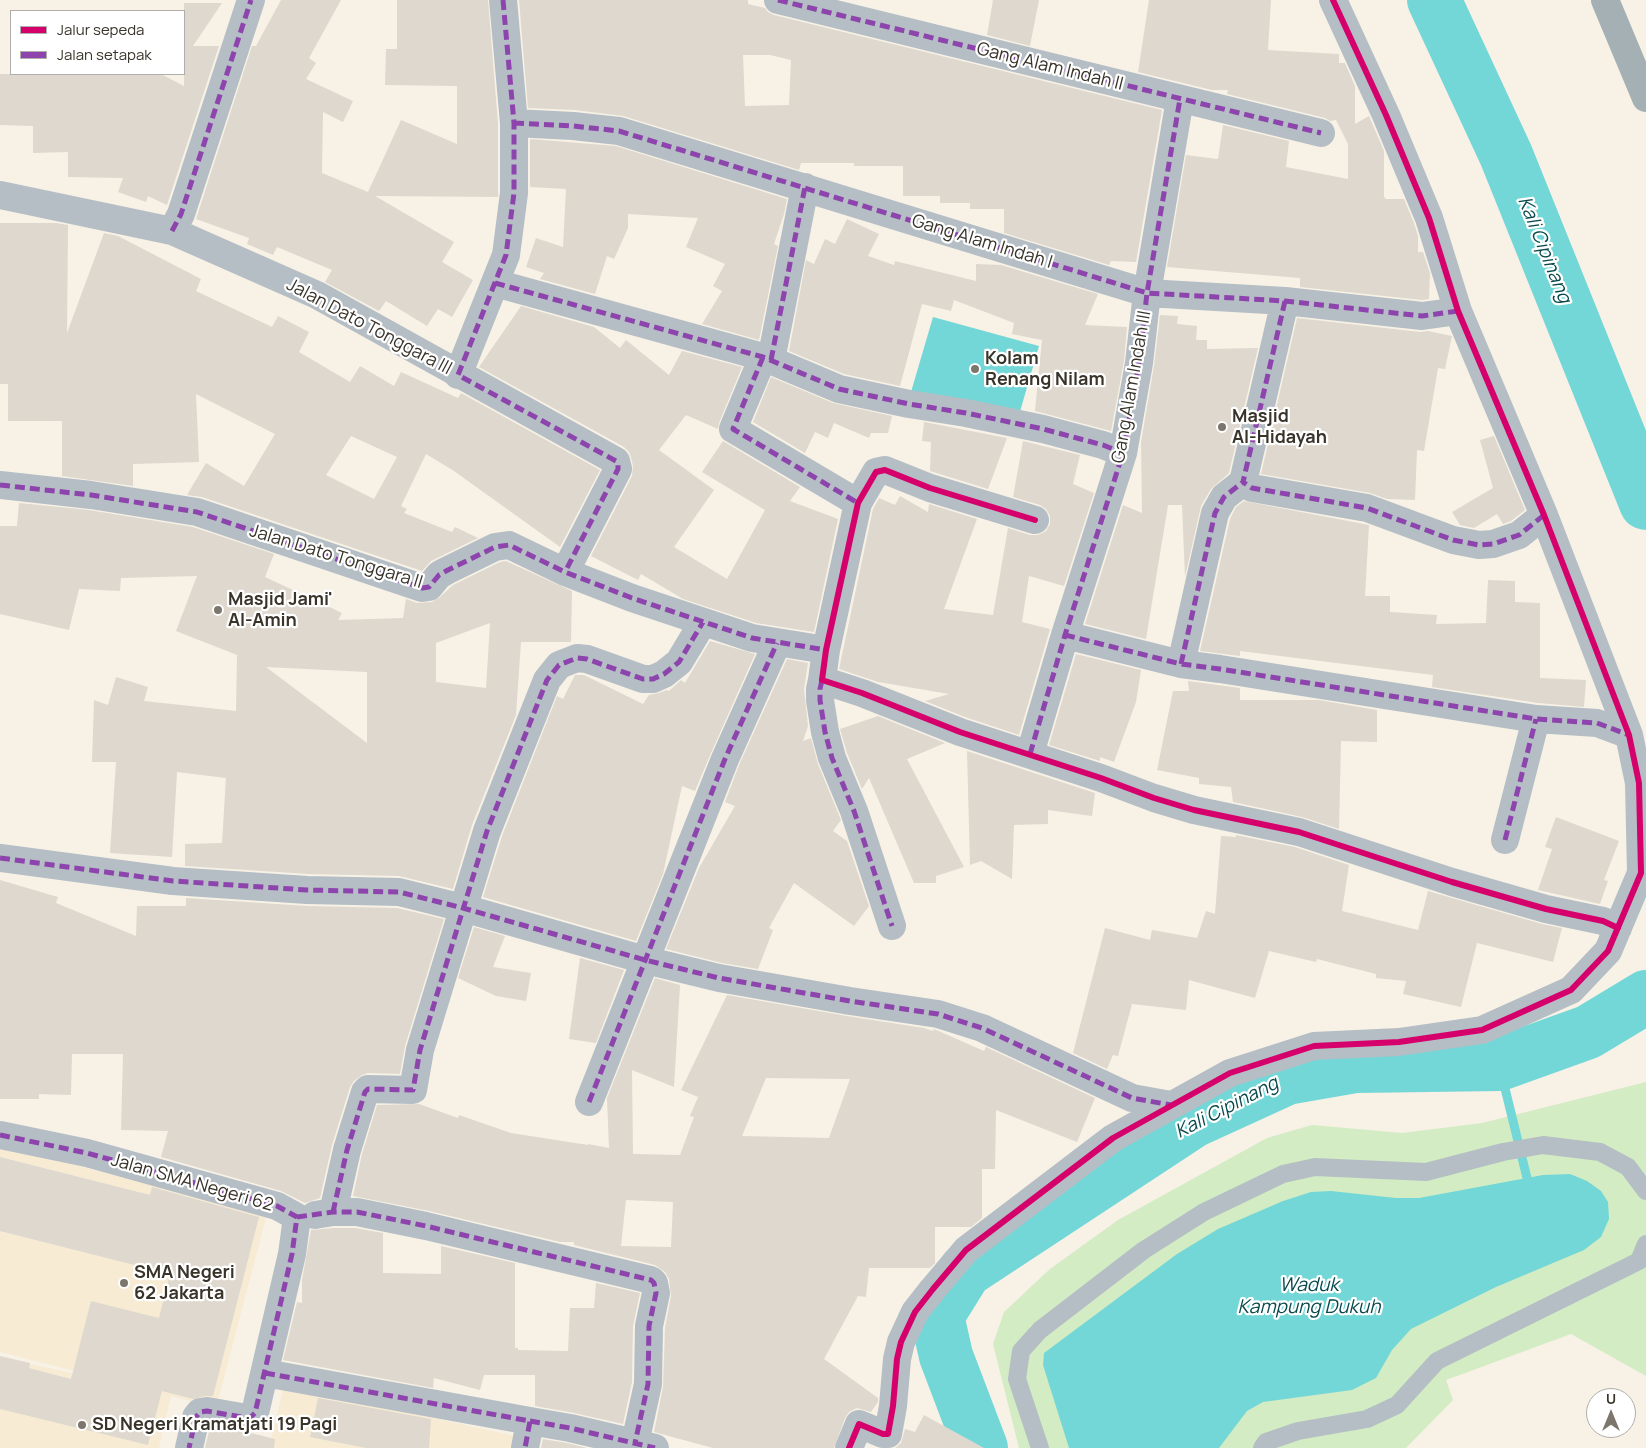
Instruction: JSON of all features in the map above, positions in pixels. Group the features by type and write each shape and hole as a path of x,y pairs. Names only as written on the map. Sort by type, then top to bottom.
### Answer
{"highway":[{"path":"1605,0 1646,98"}],"street":[{"path":"172,230 181,214 251,0"},
{"name":"Jalan Dato Tonggara III","path":"0,195 172,230 317,295 458,375 506,255 514,193 514,123 503,0"},
{"name":"Gang Alam Indah II","path":"778,0 1321,134"},
{"path":"849,1448 859,1424 883,1434 888,1434 893,1406 897,1359 904,1332 915,1312 966,1250 1113,1138 1230,1073 1314,1046 1400,1042 1482,1030 1571,990 1608,950 1641,873 1639,783 1629,735 1544,515 1458,311 1429,218 1386,115 1333,0"},
{"name":"Gang Alam Indah III","path":"1030,754 1065,635 1123,453 1139,363 1147,293 1180,99"},
{"name":"Gang Alam Indah I","path":"514,123 619,130 1147,293 1284,301 1422,316 1458,311"},
{"path":"805,188 767,359 733,429 858,503"},
{"path":"495,283 767,359 839,389 1043,429 1123,453"},
{"path":"1181,664 1215,513 1224,497 1243,482 1284,301"},
{"path":"458,375 616,461 618,464 618,469 565,572 632,598 752,638 826,650"},
{"path":"892,926 854,811 832,758 825,732 820,700 826,650 858,503 876,472 885,470 930,488 1035,520"},
{"path":"1243,482 1252,488 1367,508 1454,540 1479,545 1493,544 1519,535 1544,515"},
{"name":"Jalan Dato Tonggara II","path":"0,485 92,496 197,512 422,588 429,587 439,575 446,571 504,545 513,546 565,572"},
{"path":"333,1212 347,1150 365,1092 368,1089 413,1090 420,1050 487,831 547,680 559,665 572,659 587,659 643,679 653,679 664,674 679,662 703,622"},
{"path":"1065,635 1181,664 1536,719 1597,723 1629,735"},
{"path":"589,1102 725,759 777,643"},
{"path":"822,680 862,692 960,732 1101,778 1154,798 1194,810 1299,832 1443,880 1546,909 1603,921 1618,928"},
{"path":"1505,840 1536,719"},
{"path":"0,858 183,882 308,890 399,892 463,908 645,960 719,978 938,1014 982,1028 1132,1098 1171,1105"},
{"name":"Jalan SMA Negeri 62","path":"0,1135 86,1152 277,1206 297,1217 292,1254 254,1416 247,1418 207,1410 200,1412 196,1417 189,1448"},
{"path":"265,1373 570,1428 645,1445 649,1326 656,1293 654,1283 651,1280 426,1226 357,1212 333,1212 297,1217"},
{"path":"525,1448 530,1421"}],"lane":[{"path":"1040,1448 1017,1379 1021,1351 1040,1330 1144,1250 1204,1212 1282,1174 1315,1167 1426,1172 1503,1152 1543,1145 1600,1152 1628,1167 1646,1191"},
{"path":"1262,1448 1266,1442 1298,1431 1367,1419 1396,1405 1437,1362 1639,1261 1646,1244"}],"shaded area":[{"name":"SMA Negeri 62 Jakarta","path":"0,1146 267,1214 216,1408 171,1396 159,1448 0,1448 0,1357 164,1394 0,1352"},
{"path":"284,1385 524,1438 521,1448 269,1448"}],"green space":[{"path":"1646,1082 1646,1376 1571,1334 1446,1380 1453,1400 1406,1448 1019,1448 993,1344 1004,1312 1050,1269 1118,1220 1267,1138 1312,1125 1402,1133 1482,1123"}],"water":[{"name":"Kolam Renang Nilam","path":"933,317 1039,346 1017,422 911,392"},
{"name":"Waduk Kampung Dukuh","path":"1570,1174 1587,1181 1601,1191 1608,1202 1609,1219 1601,1237 1584,1250 1496,1287 1411,1329 1392,1350 1376,1378 1352,1390 1263,1402 1247,1411 1219,1448 1069,1448 1043,1365 1044,1353 1177,1254 1218,1229 1283,1201 1311,1192 1331,1191 1396,1198 1419,1198 1543,1175"}],"building":[{"path":"281,0 341,0 309,58 316,63 306,79 353,101 343,122 323,112 322,173 368,192 401,120 457,144 457,86 385,85 386,49 397,49 397,0 488,0 498,124 498,197 375,196 454,242 442,262 473,280 452,317 438,309 427,326 386,301 379,311 325,282 332,270 277,247 273,255 247,244 249,238 196,219 252,46 256,46"},
{"path":"519,0 748,0 748,4 765,8 774,15 1162,110 1136,262 1111,261 1109,265 1004,233 1004,209 970,209 970,203 940,203 940,196 903,196 903,166 854,166 854,163 801,163 799,170 623,116 575,110 528,108","holes":["743,55 770,55 791,60 789,105 745,106"]},
{"path":"993,0 1039,0 1030,46 987,35"},
{"path":"1149,0 1271,0 1268,50 1339,54 1339,63 1345,63 1355,86 1355,124 1369,116 1384,151 1384,197 1386,199 1404,199 1414,223 1418,236 1418,252 1423,252 1430,273 1429,299 1422,300 1300,287 1300,278 1167,267 1186,155 1218,159 1223,125 1289,141 1286,167 1348,179 1348,144 1336,120 1330,121 1325,118 1227,94 1228,90 1212,90 1138,72"},
{"path":"184,3 222,3 193,46 219,46 167,205 148,196 146,202 118,192 123,178 68,177 68,152 33,153 33,126 0,125 0,74 163,75 184,86"},
{"path":"530,139 616,146 787,199 774,244 778,246 759,340 702,324 722,291 713,286 725,264 686,247 698,218 628,214 628,228 614,259 607,256 595,294 540,279 544,273 526,267 536,238 563,247 566,189 530,187"},
{"path":"847,219 879,234 868,256 894,265 895,261 976,281 976,264 1001,265 1098,294 1085,325 1127,327 1124,361 1111,431 1035,411 1042,340 1012,334 1014,323 954,300 951,311 922,304 900,386 844,374 789,351 806,260 814,264 825,239 835,244"},
{"path":"0,223 56,223 68,225 67,333 104,233 118,236 201,279 196,291 272,327 278,316 309,332 299,352 350,382 360,366 394,386 401,372 458,398 461,393 600,470 560,547 454,471 426,454 401,506 407,509 404,513 452,532 455,527 478,538 431,561 422,571 202,497 187,495 206,463 244,486 275,434 196,394 199,462 133,464 133,486 62,476 62,421 8,421 8,384 0,384","holes":["351,436 397,457 374,499 326,475"]},
{"path":"521,306 594,327 620,348 626,340 669,375 682,351 742,367 718,429 686,415 659,450 714,490 674,547 727,579 765,510 702,472 723,441 800,487 790,501 838,519 814,632 756,623 683,599 641,574 638,580 591,556 632,476 633,466 631,457 624,447 479,367"},
{"path":"1160,315 1178,316 1177,324 1197,326 1196,340 1207,340 1207,349 1258,348 1229,473 1211,489 1201,506 1185,577 1182,505 1168,505 1146,639 1085,624 1123,505 1142,513 1141,442 1154,366"},
{"path":"1297,318 1420,332 1428,331 1452,336 1445,369 1438,368 1424,451 1417,450 1415,500 1387,499 1370,493 1261,474"},
{"path":"771,377 833,403 892,416 888,433 871,433 869,438 834,423 828,438 815,432 805,453 753,422"},
{"path":"924,422 1007,438 988,489 930,471 931,442 922,441"},
{"path":"1494,436 1525,510 1511,521 1503,524 1497,514 1474,528 1460,525 1452,512 1493,488 1480,440"},
{"path":"1023,441 1080,455 1073,484 1094,493 1064,586 1029,576 1022,622 1050,629 1019,735 925,701 949,694 878,682 839,669 873,509 879,498 895,505 900,496 928,512 929,504 977,519 944,609 993,615 1008,528 1030,535 1038,535 1046,531 1050,524 1050,516 1046,509 1040,505 1013,497"},
{"path":"1244,501 1369,525 1365,596 1390,596 1390,612 1437,615 1436,624 1486,623 1488,580 1515,581 1515,602 1540,603 1540,678 1586,680 1584,707 1538,703 1432,687 1433,675 1240,651 1240,656 1200,651 1230,519 1236,507"},
{"path":"19,503 89,510 193,527 274,554 265,577 342,613 338,620 403,618 406,599 417,603 432,602 453,585 500,562 506,561 572,591 571,642 521,642 516,715 472,825 453,889 399,876 308,874 185,866 185,844 222,843 226,778 177,772 172,857 110,853 116,762 92,762 94,700 108,705 116,677 148,687 144,701 236,711 237,655 176,631 197,576 121,578 120,591 79,589 69,630 0,614 0,526 17,526","holes":["490,623 486,688 436,682 436,643","266,667 367,672 367,743"]},
{"path":"710,641 755,654 695,791 682,786 663,874 636,941 483,897 502,836 557,696 563,699 575,675 584,675 643,704 649,695 669,691 681,680 685,683"},
{"path":"1076,654 1141,670 1136,702 1114,762 1100,757 1100,761 1049,745"},
{"path":"787,659 808,663 804,689 808,726 803,741 811,738 818,764 841,820 833,831 847,841 869,906 854,926 794,883 769,928 773,930 758,969 722,963 666,949 699,868 735,806 725,802 739,765"},
{"path":"1188,681 1240,688 1240,700 1319,700 1377,710 1377,742 1341,741 1339,829 1302,817 1233,802 1231,787 1199,784 1199,778 1157,770 1173,691 1189,691"},
{"path":"878,716 945,743 907,759 964,867 936,876 936,883 914,883 869,778 862,789 847,753 840,729"},
{"path":"967,751 1095,793 1092,816 1048,810 1048,824 1014,825 1012,879 981,861 970,865"},
{"path":"1556,817 1619,841 1604,880 1608,881 1600,904 1538,890 1552,849 1545,847"},
{"path":"1236,835 1295,847 1349,865 1342,911 1418,930 1428,891 1562,928 1553,962 1477,943 1461,1007 1403,994 1406,981 1376,978 1376,974 1317,959 1316,962 1269,951 1255,998 1189,980 1186,1010 1132,1004 1118,1056 1113,1055 1107,1069 1073,1053 1105,928 1150,940 1152,930 1197,938 1206,911 1215,914 1221,836 1236,837"},
{"path":"0,880 58,897 56,903 136,936 137,906 186,906 186,898 307,906 397,908 444,919 405,1046 400,1074 368,1073 354,1081 350,1087 332,1145 320,1198 305,1203 281,1191 161,1157 168,1131 121,1130 123,1054 72,1054 71,1095 39,1094 39,1099 0,1099"},
{"path":"474,927 505,936 493,967 531,973 526,1001 496,996 458,978"},
{"path":"580,958 624,970 596,1043 569,1039"},
{"path":"655,978 680,985 674,1087 632,1070 633,1154 680,1155 694,1117 690,1116 698,1097 681,1090 727,995 933,1031 934,1029 984,1051 986,1047 1095,1098 1077,1142 996,1110 995,1169 982,1169 982,1218 971,1227 935,1227 935,1263 930,1268 869,1268 866,1297 858,1296 824,1359 878,1398 878,1402 871,1412 857,1408 849,1412 834,1448 713,1448 654,1432 663,1387 665,1328 671,1296 669,1279 665,1272 655,1265 574,1245 574,1242 560,1242 429,1211 353,1196 362,1154 377,1105 419,1104 458,1118 459,1115 511,1133 609,1148 607,1098","holes":["766,1078 850,1079 829,1138 742,1136","626,1200 673,1202 671,1247 621,1246"]},
{"name":"SMA Negeri 62 Jakarta","path":"0,1157 150,1195 152,1187 259,1217 213,1396 193,1399 162,1391 148,1445 0,1409 0,1356 30,1363 29,1368 71,1379 91,1301 159,1318 170,1274 0,1231"},
{"path":"355,1228 383,1233 383,1273 441,1274 441,1246 515,1263 515,1348 518,1348 518,1350 568,1351 570,1308 594,1308 596,1283 640,1293 633,1326 632,1382 623,1424 535,1406 535,1375 484,1375 480,1390 434,1378 433,1388 283,1360 297,1302 302,1303 302,1280 311,1230"},
{"path":"318,1398 431,1419 429,1448 366,1448 310,1437"},
{"path":"924,1415 984,1448 895,1448 901,1443 905,1429 915,1432"},
{"path":"210,1427 251,1433 275,1439 274,1448 205,1448"},
{"path":"543,1439 567,1443 587,1448 541,1448"}],"waterway":[{"name":"Kali Cipinang","path":"1434,0 1506,155 1646,503"},
{"name":"Kali Cipinang","path":"981,1448 946,1356 937,1316 965,1271 1193,1121 1287,1078 1356,1066 1499,1064 1588,1032 1646,997"},
{"path":"1499,1064 1527,1178"}],"marked path":[{"path":"172,231 181,214 251,0"},
{"path":"503,0 514,123 514,193 506,255 458,375 616,461 618,464 618,469 565,572"},
{"path":"778,0 1321,133"},
{"path":"1030,754 1065,635 1123,453 1139,363 1147,293 1180,99"},
{"path":"514,123 619,131 1147,293 1285,301 1422,316 1458,311"},
{"path":"771,360 805,187"},
{"path":"495,283 763,357 839,389 1043,429 1103,445 1123,453"},
{"path":"1285,301 1243,482 1252,488 1367,508 1453,540 1479,545 1493,544 1519,535 1544,515"},
{"path":"763,357 733,429 858,503"},
{"path":"1181,664 1215,513 1224,497 1243,482"},
{"path":"0,485 91,495 197,512 422,588 429,587 439,575 446,571 495,547 509,545 565,572 632,598 752,638 826,650"},
{"path":"333,1212 347,1150 365,1092 368,1089 413,1090 420,1050 487,831 547,680 559,665 577,658 587,659 643,679 653,679 664,674 679,662 703,622"},
{"path":"1065,635 1181,664 1536,719 1597,723 1629,735"},
{"path":"589,1102 725,759 777,643"},
{"path":"822,680 820,700 825,732 832,758 854,811 892,926"},
{"path":"1505,840 1536,719"},
{"path":"0,858 173,881 307,890 399,892 463,908 645,960 719,978 938,1014 982,1028 1132,1098 1171,1105"},
{"path":"0,1135 87,1153 277,1206 297,1217 292,1254 255,1413 247,1418 207,1411 200,1412 196,1417 189,1448"},
{"path":"297,1217 333,1212 357,1212 426,1226 651,1280 654,1283 656,1293 649,1326 648,1384 635,1443"},
{"path":"265,1373 530,1421 525,1448"},
{"path":"530,1421 570,1428 655,1448"}],"cycle path":[{"path":"849,1448 859,1424 883,1434 888,1434 893,1406 897,1359 901,1342 915,1312 966,1250 1113,1138 1230,1073 1314,1046 1399,1042 1482,1030 1571,990 1608,951 1641,873 1639,783 1629,735 1544,515 1458,311 1429,218 1386,115 1333,0"},
{"path":"1035,520 930,488 885,470 876,472 858,503 826,650 822,680 862,693 960,732 1101,778 1154,798 1194,810 1299,832 1452,882 1546,909 1603,921 1618,928"}],"place":[{"name":"Kolam Renang Nilam","path":"975,369"},
{"name":"Masjid Al-Hidayah","path":"1222,427"},
{"name":"Masjid Jami' Al-Amin","path":"218,610"},
{"name":"SMA Negeri 62 Jakarta","path":"124,1283"},
{"name":"SD Negeri Kramatjati 19 Pagi","path":"82,1425"}]}
